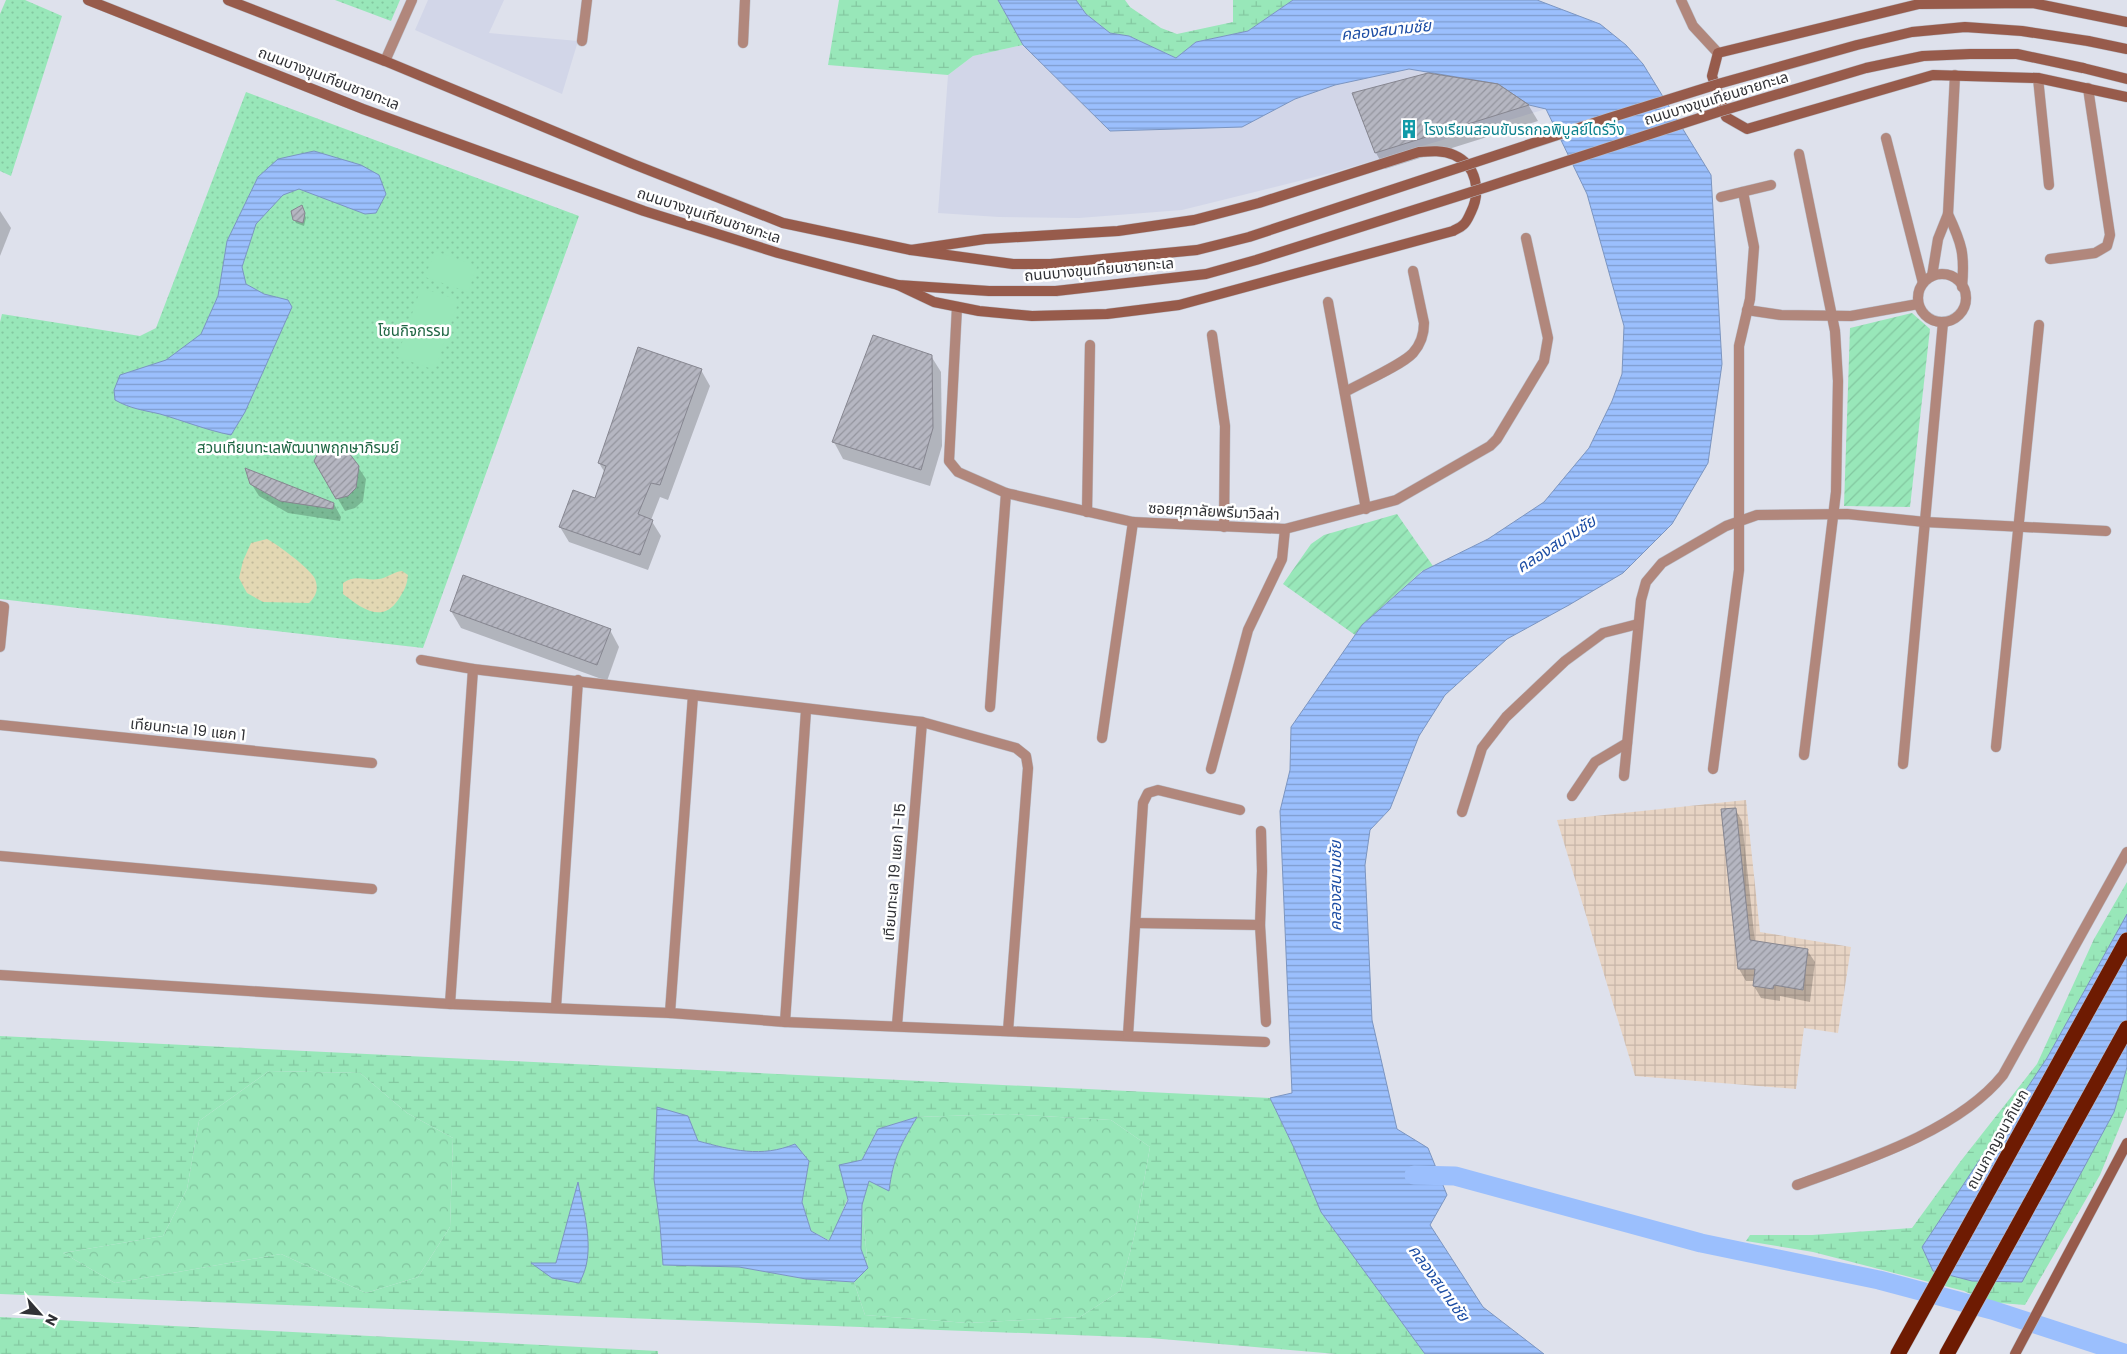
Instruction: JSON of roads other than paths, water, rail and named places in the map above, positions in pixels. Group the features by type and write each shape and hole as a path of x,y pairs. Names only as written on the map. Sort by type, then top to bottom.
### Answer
{"highway":[{"name":"ถนนกาญจนาภิเษก","path":"1898,1354 2127,940"},
{"path":"1946,1354 2127,1028"}],"main road":[{"name":"ถนนบางขุนเทียนชายทะเล","path":"88,0 363,109 644,211 778,253 898,285 989,291 1056,291 1206,274 1478,190 1718,112 1866,68 1923,56 2016,54 2127,79"},
{"name":"ถนนบางขุนเทียนชายทะเล","path":"228,0 385,61 633,164 783,222 911,250 1013,264 1050,264 1197,250 1249,237 1718,84 1857,45 1912,32 1965,27 2022,31 2127,49"},
{"path":"2127,22 2033,3 1918,4 1718,53 1712,76 1726,117 1747,129 1932,75 2038,78 2127,97"},
{"path":"898,285 934,302 979,311 1032,316 1107,314 1180,305 1453,231 1465,224 1476,200 1477,188 1474,175 1464,162 1455,155 1441,151 1419,152 1259,203 1194,220 1118,232 982,240 911,250"},
{"path":"2109,1177 2127,1136"},
{"path":"2016,1354 2127,1143"},
{"path":"2109,1177 2127,1150"}],"street":[{"path":"385,61 412,0"},
{"path":"582,41 587,0"},
{"path":"743,43 745,0"},
{"path":"1681,0 1693,26 1718,53"},
{"path":"1932,276 1938,239 1948,214 1955,75"},
{"path":"2038,78 2049,185"},
{"path":"2050,259 2095,254 2107,246 2110,235 2088,88"},
{"path":"1886,138 1923,283"},
{"path":"1799,154 1835,331 1838,381 1836,492 1804,755"},
{"path":"1721,197 1771,185"},
{"path":"1713,769 1739,570 1739,346 1748,310 1754,247 1743,192"},
{"path":"1948,214 1961,242 1965,262 1962,287"},
{"name":"ซอยศุภาลัยพรีมาวิลล่า","path":"957,307 950,461 958,472 1006,493 1133,522 1284,529 1396,500 1490,446 1497,438 1544,360 1548,338 1526,238"},
{"path":"1345,392 1399,363 1413,354 1418,346 1424,332 1424,323 1413,271"},
{"path":"1942,274 1952,276 1965,292 1965,302 1961,312 1953,319 1943,322 1932,320 1923,314 1918,304 1918,292 1923,283 1932,276 1942,274"},
{"path":"1328,302 1366,509"},
{"path":"1748,310 1781,315 1851,316 1918,304"},
{"path":"1903,764 1943,322"},
{"path":"1996,747 2039,325"},
{"path":"1212,335 1225,426 1224,527"},
{"path":"1087,512 1090,345"},
{"path":"990,707 1006,493"},
{"path":"1624,776 1640,600 1646,582 1662,563 1726,526 1757,516 1833,514 1924,522 2106,531"},
{"path":"1102,738 1133,522"},
{"path":"1211,770 1248,630 1282,559 1284,529"},
{"path":"0,606 4,607 0,647"},
{"path":"1462,812 1482,748 1506,717 1565,661 1603,633 1638,624"},
{"path":"421,660 473,669 578,680 806,710 922,722 1016,748 1026,756 1028,768 1008,1031"},
{"path":"450,1004 473,669"},
{"path":"556,1008 578,680"},
{"path":"670,1013 694,695"},
{"path":"785,1022 806,710"},
{"name":"เทียนทะเล 19 แยก 1-15","path":"897,1025 922,722"},
{"name":"เทียนทะเล 19 แยก 1","path":"0,725 372,763"},
{"path":"1572,796 1595,762 1627,744"},
{"path":"1128,1035 1143,804 1148,792 1158,790 1240,810"},
{"path":"1261,831 1260,925 1266,1022"},
{"path":"1797,1184 1893,1149 1959,1113 1992,1088 2002,1075 2127,852"},
{"path":"0,856 372,889"},
{"path":"1136,923 1260,925"},
{"path":"0,975 450,1004 670,1013 785,1022 897,1025 1265,1042"}],"water":[{"name":"คลองสนามชัย","path":"998,0 1076,0 1086,14 1110,33 1129,36 1176,58 1196,42 1248,31 1293,0 1537,0 1600,24 1626,45 1643,64 1711,175 1722,364 1708,463 1672,524 1623,573 1507,639 1445,695 1419,736 1390,809 1370,830 1365,865 1372,1020 1397,1129 1428,1148 1447,1195 1430,1225 1483,1307 1544,1354 1425,1354 1321,1212 1295,1150 1270,1098 1292,1093 1280,811 1290,770 1291,727 1362,625 1423,571 1488,539 1544,502 1589,448 1612,401 1622,374 1624,326 1587,194 1546,109 1529,105 1498,84 1409,69 1335,85 1295,99 1242,127 1110,131 1023,45"},
{"path":"314,151 361,165 379,175 386,194 376,213 365,214 299,189 283,195 256,224 242,267 246,284 264,294 288,300 292,307 245,412 231,435 132,407 115,400 114,390 120,375 166,360 201,334 218,296 227,241 258,177 278,159"},
{"path":"2127,914 2127,1067 2114,1112 2022,1282 1972,1281 1933,1271 1922,1247 2047,1058"},
{"path":"657,1107 688,1116 698,1141 735,1150 758,1152 770,1151 795,1144 809,1161 802,1202 811,1231 829,1241 848,1200 839,1165 862,1160 878,1129 917,1117 898,1152 889,1191 869,1181 862,1205 861,1249 868,1268 854,1282 806,1279 739,1267 663,1265 654,1179"},
{"path":"578,1182 588,1234 587,1259 579,1283 552,1278 531,1263 556,1263"}],"waterway":[{"path":"1414,1175 1455,1176 1701,1243 1879,1280 1992,1310 2127,1354"}],"place":[{"name":"โรงเรียนสอนขับรถกอพิบูลย์ไดร์วิ่ง","path":"1409,129"}],"park label":[{"name":"โซนกิจกรรม","path":"414,330"},
{"name":"สวนเทียนทะเลพัฒนาพฤกษาภิรมย์","path":"298,447"}]}
